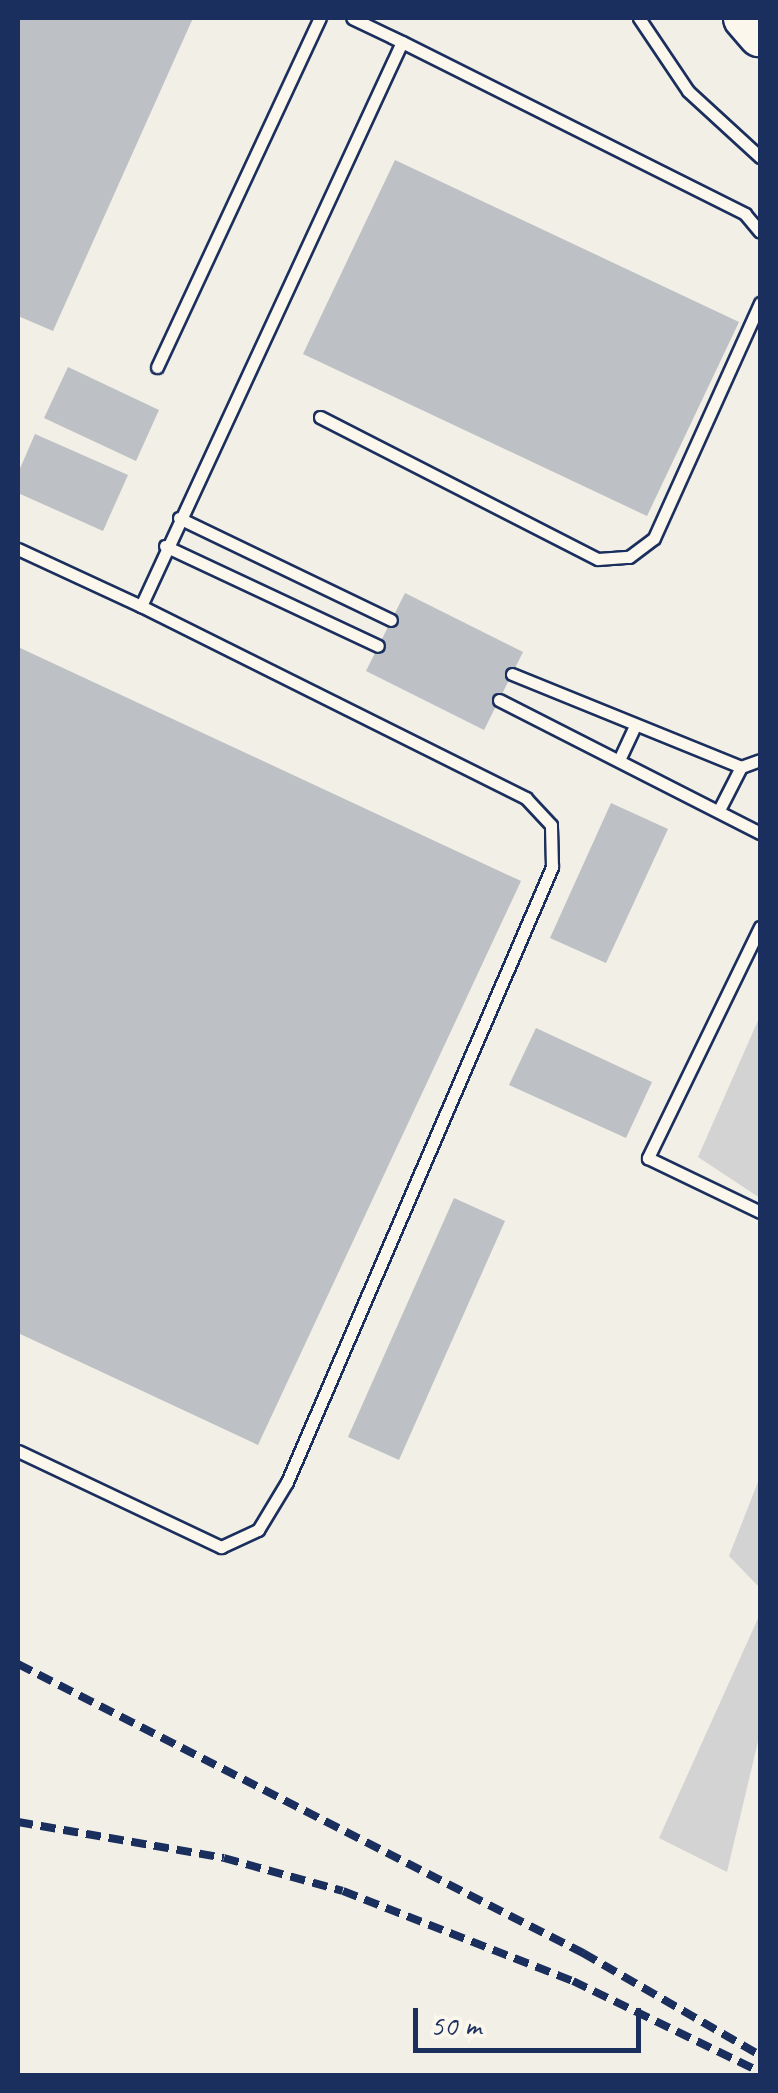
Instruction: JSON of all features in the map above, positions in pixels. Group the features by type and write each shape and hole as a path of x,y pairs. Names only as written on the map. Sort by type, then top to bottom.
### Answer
{"highway":[{"path":"745,18 760,35"}],"lane":[{"path":"156,367 320,18"},
{"path":"352,18 745,214 760,232"},
{"path":"639,18 688,91 760,157"},
{"path":"141,606 165,546 402,42"},
{"path":"320,416 598,559 629,557 654,538 760,303"},
{"path":"179,518 391,620"},
{"path":"165,546 378,646"},
{"path":"18,549 526,798 551,825 552,867 287,1482 258,1530 221,1548 18,1450"},
{"path":"512,674 741,766 760,760"},
{"path":"499,700 720,808 760,832"},
{"path":"619,760 635,726"},
{"path":"720,808 741,766"},
{"path":"760,926 648,1158 760,1212"}],"shaded area":[{"path":"760,1016 760,1198 698,1157"},
{"path":"760,1477 760,1588 729,1556"},
{"path":"760,1614 760,1733 727,1872 659,1838"}],"building":[{"path":"18,18 193,18 53,331 18,316"},
{"path":"395,160 739,322 647,516 303,354"},
{"path":"68,367 159,410 136,461 44,418"},
{"path":"35,434 128,475 103,531 18,493 18,473"},
{"path":"405,593 523,652 484,730 366,671"},
{"path":"18,647 521,881 258,1445 18,1333"},
{"path":"611,803 668,829 606,963 550,938"},
{"path":"536,1028 652,1082 626,1138 509,1085"},
{"path":"454,1198 505,1221 399,1460 348,1437"}],"railway":[{"path":"18,1664 583,1953 760,2055"},
{"path":"18,1822 224,1858 343,1891 573,1981 760,2072"}]}
